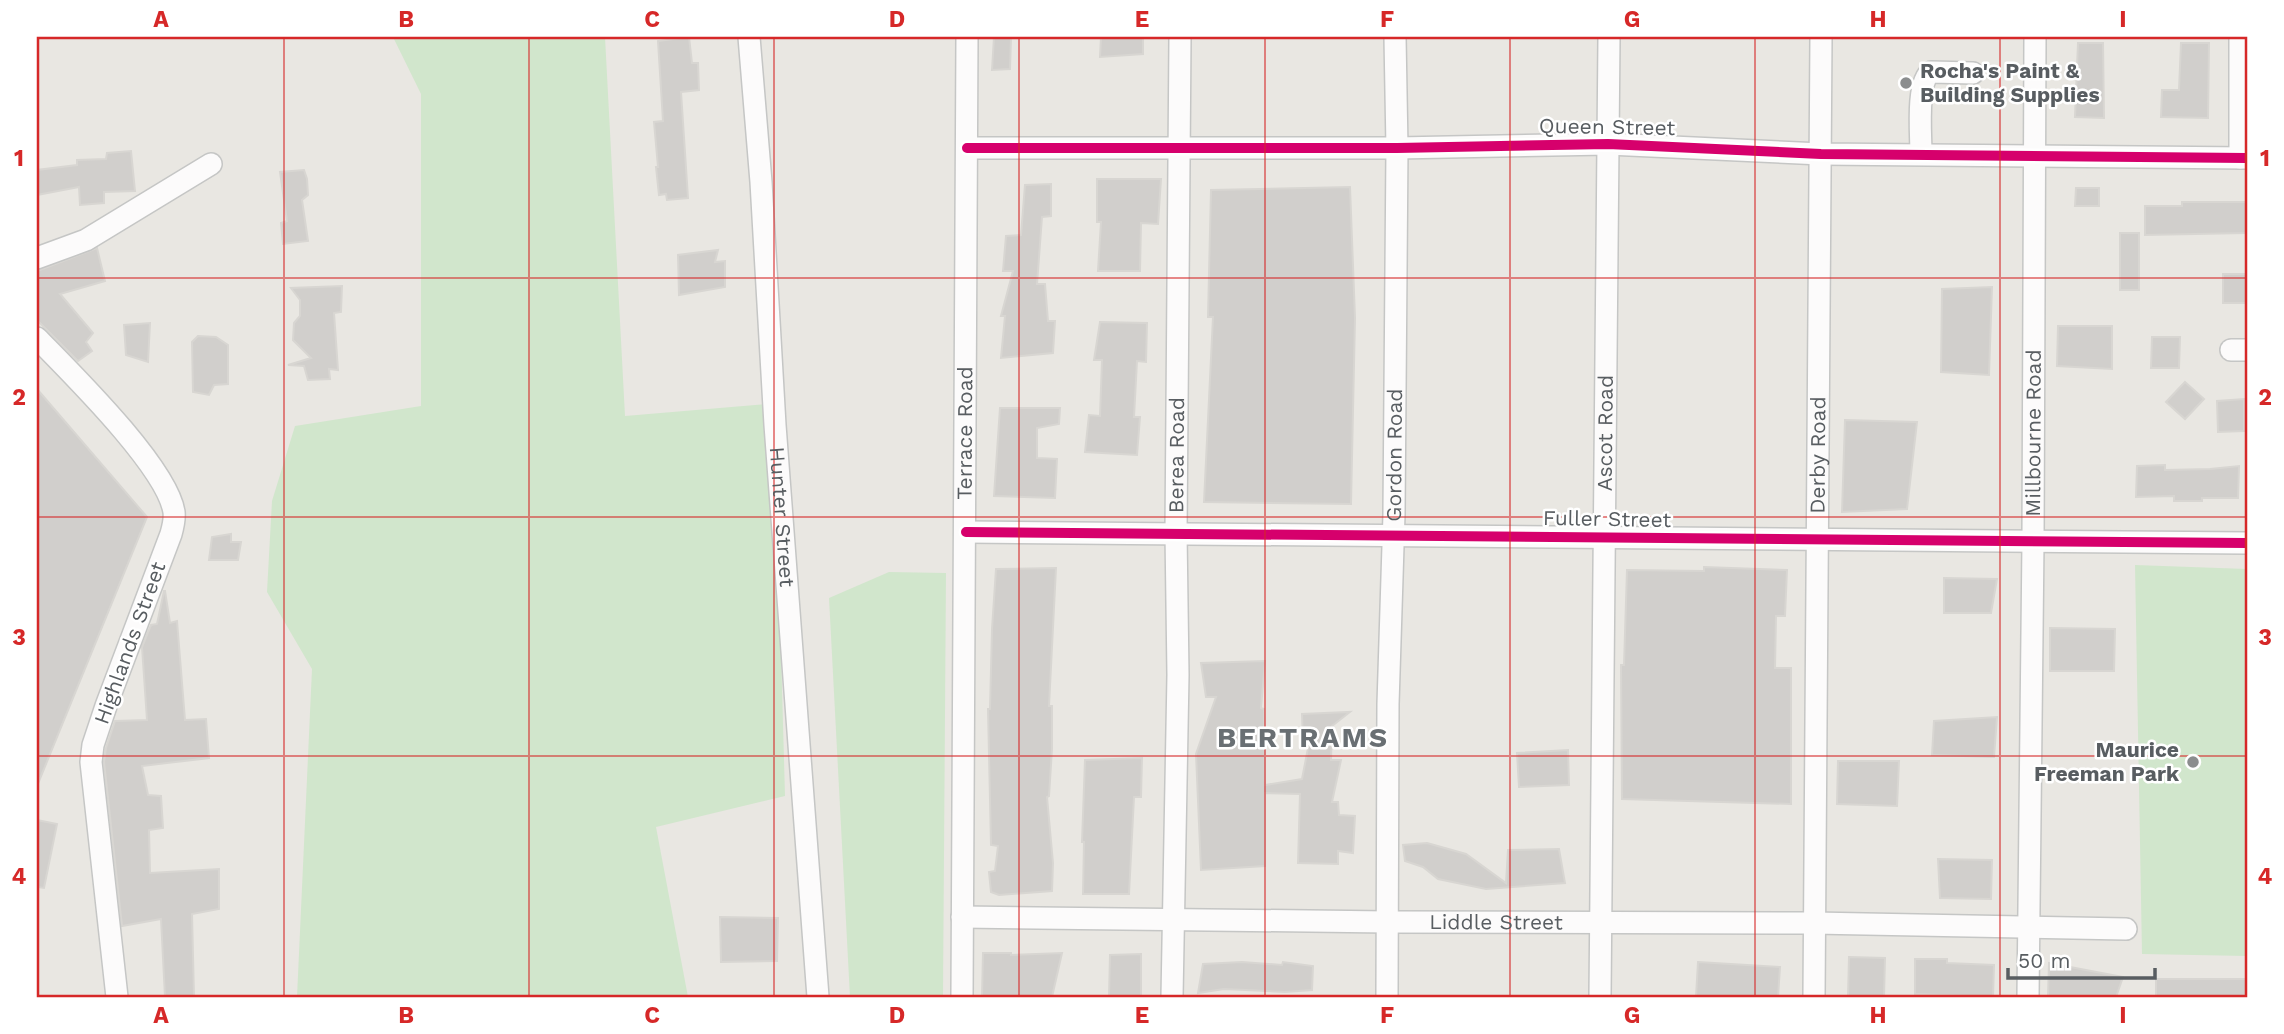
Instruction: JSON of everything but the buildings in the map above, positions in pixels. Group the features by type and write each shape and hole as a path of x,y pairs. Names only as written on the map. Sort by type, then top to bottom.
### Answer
{"street":[{"name":"Hunter Street","path":"749,37 818,997"},
{"name":"Terrace Road","path":"962,997 967,37"},
{"name":"Berea Road","path":"1172,997 1178,675 1177,147 1180,37"},
{"name":"Gordon Road","path":"1387,997 1388,704 1393,535 1397,148 1395,37"},
{"name":"Ascot Road","path":"1600,997 1609,37"},
{"name":"Derby Road","path":"1814,997 1821,37"},
{"name":"Millbourne Road","path":"2028,997 2035,37"},
{"path":"2240,37 2244,158"},
{"path":"1921,154 1922,87 1927,74 1973,73"},
{"name":"Queen Street","path":"967,148 1397,148 1608,144 1821,154 2244,158"},
{"path":"37,258 86,240 211,164"},
{"name":"Highlands Street","path":"37,338 78,380 157,474 174,511 171,534 102,719 93,745 91,762 117,997"},
{"name":"Fuller Street","path":"966,532 2247,543"},
{"name":"Liddle Street","path":"962,917 1814,923 2126,929"}],"green space":[{"path":"393,37 605,37 625,416 766,404 778,543 785,796 656,827 688,997 297,997 312,669 267,592 272,501 295,426 421,406 421,94"},
{"name":"Maurice Freeman Park","path":"2135,565 2247,569 2247,956 2142,954"},
{"path":"889,572 946,573 943,997 850,997 829,598"}],"cycle path":[{"path":"967,148 1397,148 1608,144 1821,154 2247,158"},
{"path":"966,532 2247,543"}],"place":[{"name":"Rocha's Paint & Building Supplies","path":"1906,83"},
{"name":"Maurice Freeman Park","path":"2193,762"}],"district":[{"name":"BERTRAMS","path":"1303,737"}]}
